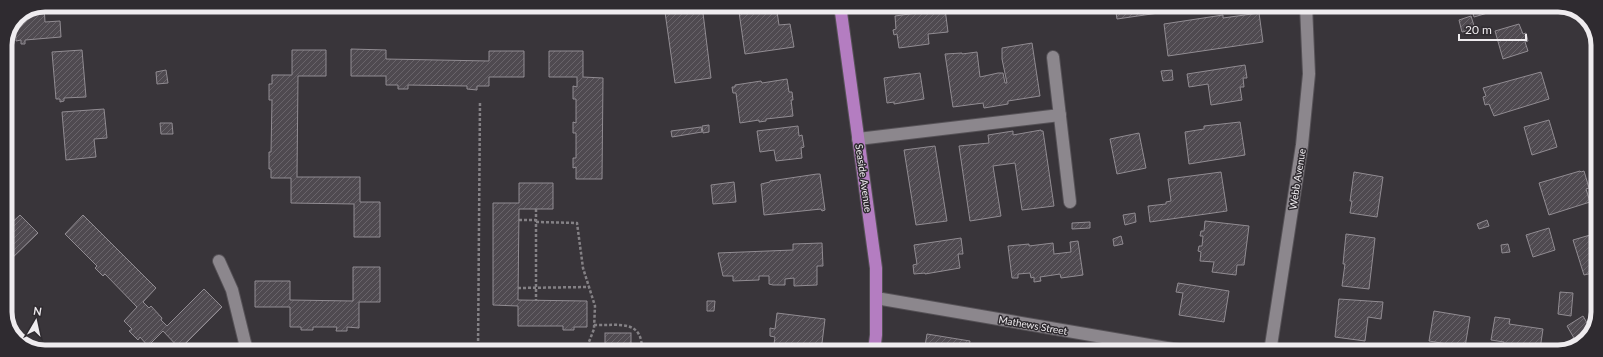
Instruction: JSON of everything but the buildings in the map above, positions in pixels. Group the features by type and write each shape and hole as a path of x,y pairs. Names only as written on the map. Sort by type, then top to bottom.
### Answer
{"main road":[{"name":"Seaside Avenue","path":"841,12 876,268 874,345"}],"street":[{"name":"Webb Avenue","path":"1271,345 1302,144 1308,82 1307,12"},
{"path":"1053,57 1070,202"},
{"path":"858,139 1060,115"},
{"path":"220,261 232,290 246,345"},
{"name":"Mathews Street","path":"876,298 1149,345"}],"path":[{"path":"478,345 480,101"},
{"path":"536,209 536,301"},
{"path":"519,220 577,223 580,253 595,306 594,325 588,345"},
{"path":"518,288 589,287"},
{"path":"594,325 627,326 635,328 642,338 642,345"}]}
